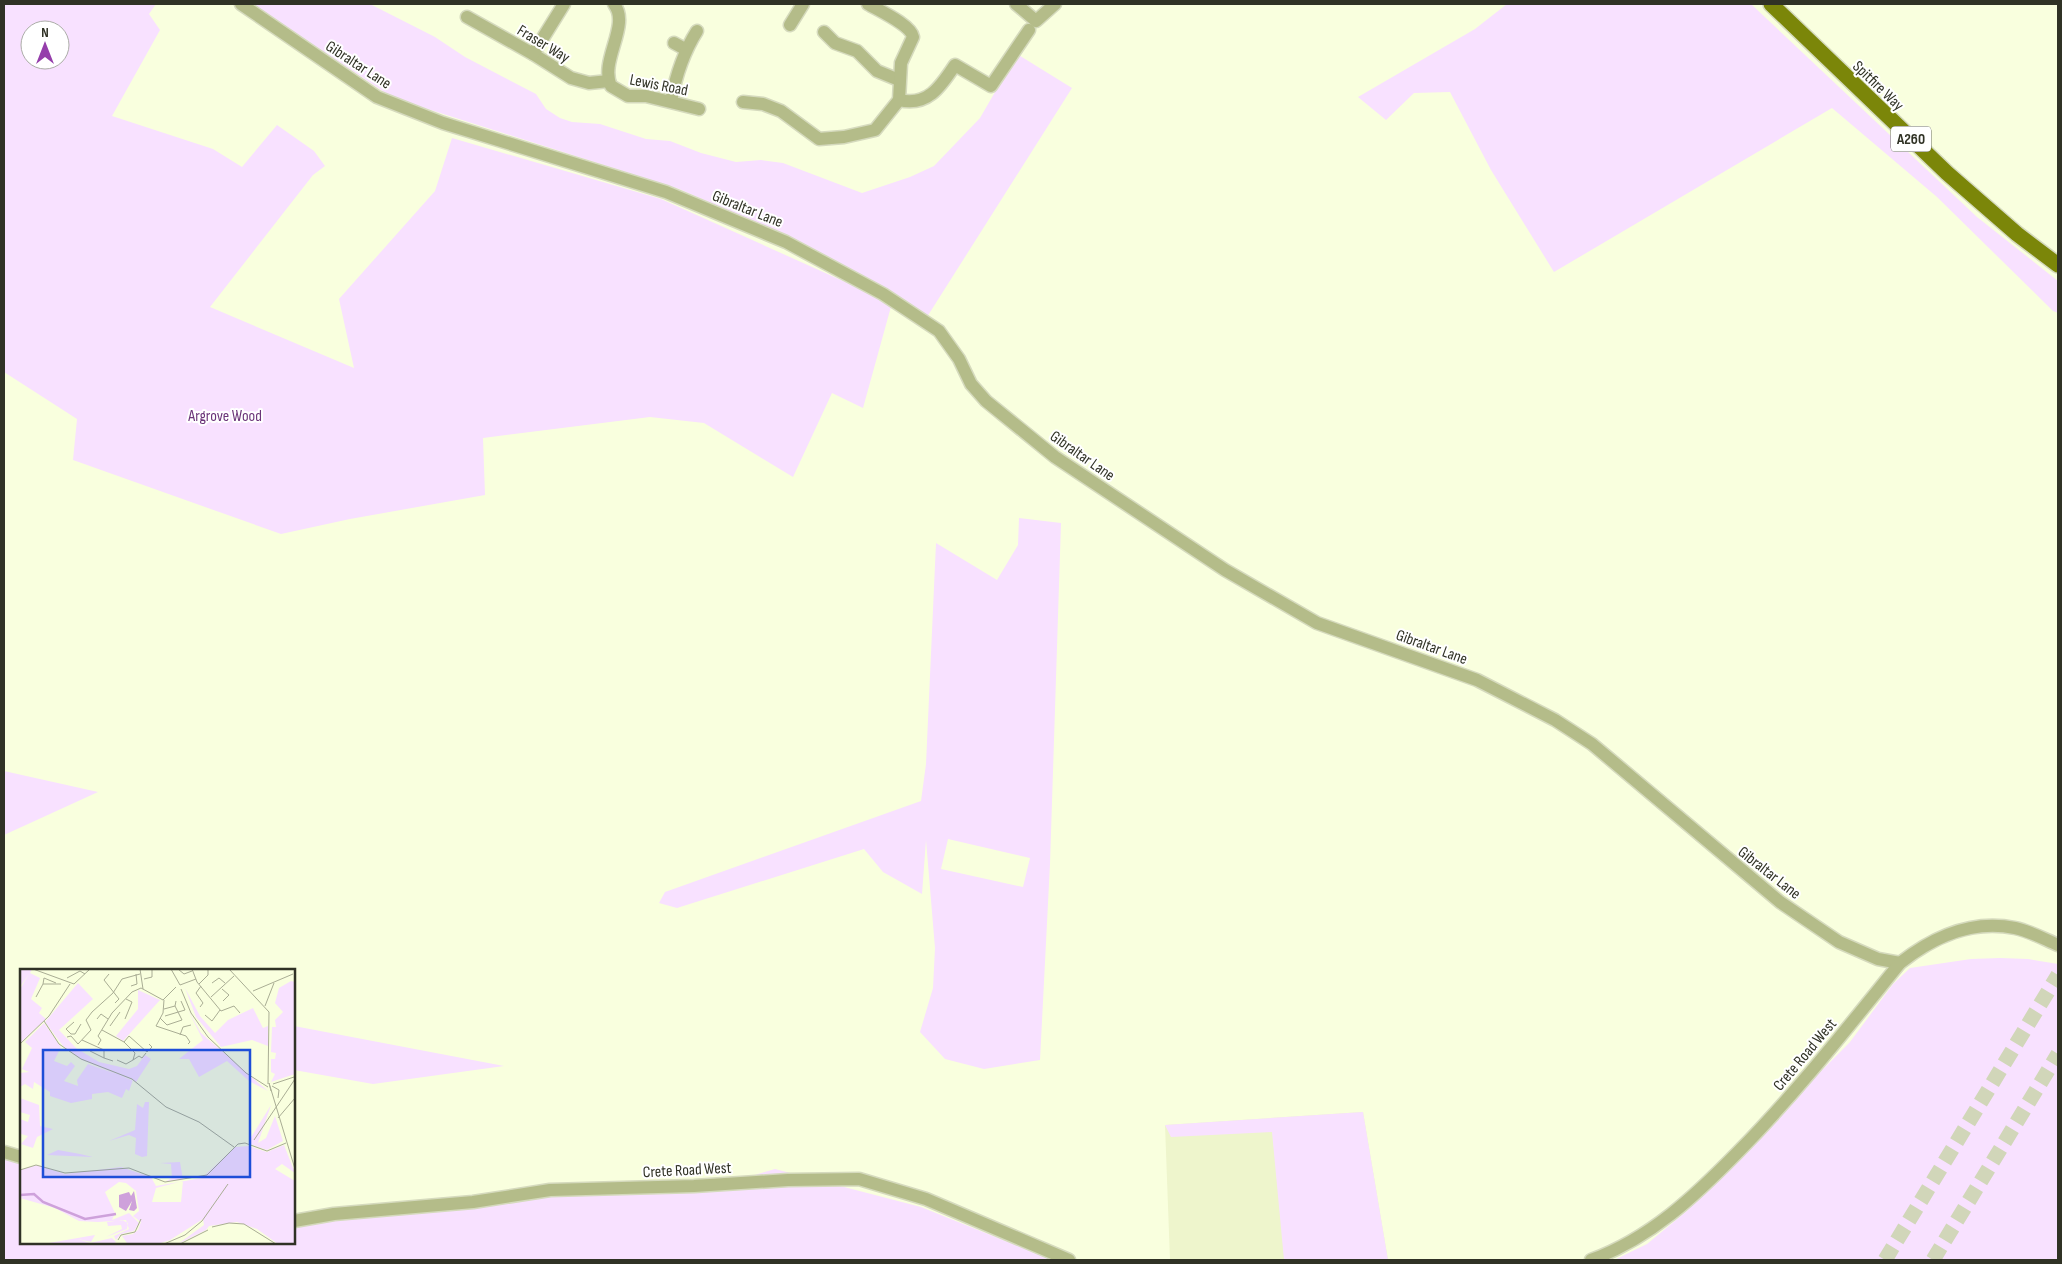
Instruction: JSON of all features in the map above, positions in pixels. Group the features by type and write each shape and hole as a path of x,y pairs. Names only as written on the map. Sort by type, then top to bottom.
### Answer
{"main road":[{"name":"Spitfire Way","path":"1771,4 1947,173 2017,234 2058,265"}],"street":[{"name":"Gibraltar Lane","path":"241,4 377,97 443,124 666,192 786,242 883,294 939,331 959,359 972,384 986,401 1055,457 1225,570 1317,623 1477,680 1555,720 1592,744 1780,902 1839,942 1878,959 1900,963"},
{"path":"533,54 564,4"},
{"name":"Lewis Road","path":"614,4 620,16 608,69 611,86 623,95 646,96 699,109"},
{"path":"790,25 803,4"},
{"path":"742,102 763,104 775,108 787,114 815,136 825,139 874,130 899,100 901,63 913,41 913,34 895,20 868,4"},
{"path":"1016,4 1036,21 1055,4"},
{"name":"Fraser Way","path":"467,17 571,78 589,83 609,81"},
{"path":"899,100 913,102 937,91 954,65 995,89 1029,30"},
{"path":"671,101 678,71 680,46 697,31"},
{"path":"824,32 835,43 857,51 877,72 899,80"},
{"name":"Crete Road West","path":"1591,1260 1612,1253 1642,1236 1670,1217 1712,1179 1773,1116 1900,963 1917,949 1937,938 1981,926 2015,928 2058,945"},
{"path":"4,1152 20,1157"},
{"name":"Crete Road West","path":"295,1221 334,1214 473,1202 550,1190 694,1186 788,1180 859,1179 926,1199 1069,1260"}],"shaded area":[{"path":"1363,1112 1388,1260 1170,1260 1165,1125"}],"green space":[{"name":"Argrove Wood","path":"4,4 156,4 149,14 160,30 112,116 213,149 242,167 277,125 314,151 325,166 313,175 210,307 354,368 339,299 435,191 452,138 661,199 892,303 863,408 832,393 793,477 704,423 650,417 483,438 485,495 350,519 281,534 73,460 77,419 4,372"},
{"path":"252,4 370,4 435,37 465,57 536,94 546,109 560,118 572,122 600,124 646,139 670,141 701,153 736,162 761,160 783,163 862,193 910,177 934,166 980,118 1017,54 1072,88 927,317 895,294 794,239 679,189 393,98"},
{"path":"1507,4 1751,4 1977,217 2058,281 2058,313 2053,311 1937,197 1832,108 1554,272 1491,170 1450,92 1414,93 1386,120 1358,97 1475,29"},
{"path":"1019,518 1061,523 1050,864 1040,1060 984,1069 945,1059 920,1032 933,988 935,948 926,840 922,894 883,872 864,849 677,908 659,903 665,892 921,801 926,764 936,543 997,580 1018,545","holes":["948,839 1030,858 1023,887 941,869"]},
{"path":"4,771 98,792 4,835"},
{"path":"1971,959 2028,959 2058,964 2058,1260 1614,1260 1647,1244 1688,1210 1684,1209 1850,1042 1893,984 1910,968"},
{"path":"295,1026 504,1066 373,1084 295,1070"},
{"path":"1363,1112 1388,1260 1284,1260 1272,1132 1171,1137 1165,1125"},
{"path":"4,1154 20,1159 20,1244 295,1244 295,1224 561,1194 698,1191 775,1169 921,1207 1053,1260 4,1260"}],"tunnel":[{"path":"1885,1260 2058,975"},
{"path":"1933,1260 2058,1054"}]}
